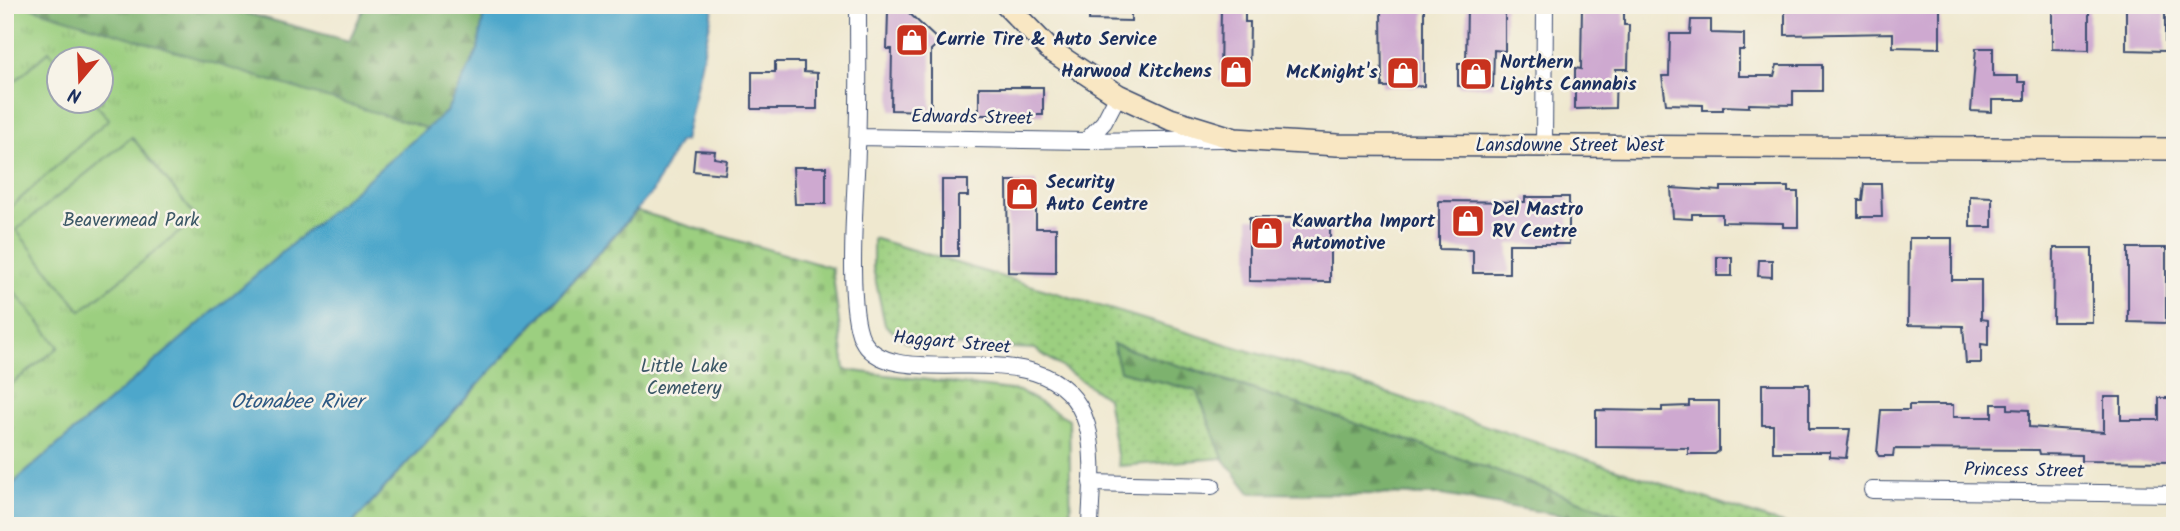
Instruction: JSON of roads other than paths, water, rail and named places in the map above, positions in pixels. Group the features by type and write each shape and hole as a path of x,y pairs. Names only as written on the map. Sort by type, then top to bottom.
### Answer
{"main road":[{"name":"Lansdowne Street West","path":"1006,5 1049,49 1118,95 1170,119 1235,139 1321,145 2175,149"}],"street":[{"name":"Haggart Street","path":"858,5 856,315 861,338 869,350 888,361 1002,366 1051,379 1074,400 1086,424 1091,443 1090,526"},
{"path":"1544,145 1545,5"},
{"path":"1086,141 1104,122 1118,95"},
{"name":"Edwards Street","path":"858,136 1086,141 1235,139"},
{"path":"1091,483 1212,486"},
{"name":"Princess Street","path":"1872,490 2175,494"}],"water":[{"name":"Otonabee River","path":"485,5 714,5 684,141 679,141 651,194 350,526 5,526 5,493 19,478 446,112 478,50"}],"place":[{"name":"Currie Tire & Auto Service","path":"912,40"},
{"name":"Harwood Kitchens","path":"1236,72"},
{"name":"McKnight's","path":"1403,73"},
{"name":"Northern Lights Cannabis","path":"1476,74"},
{"name":"Security Auto Centre","path":"1022,194"},
{"name":"Del Mastro RV Centre","path":"1468,221"},
{"name":"Kawartha Import Automotive","path":"1267,233"}],"park label":[{"name":"Beavermead Park","path":"131,221"},
{"name":"Little Lake Cemetery","path":"684,378"}]}
